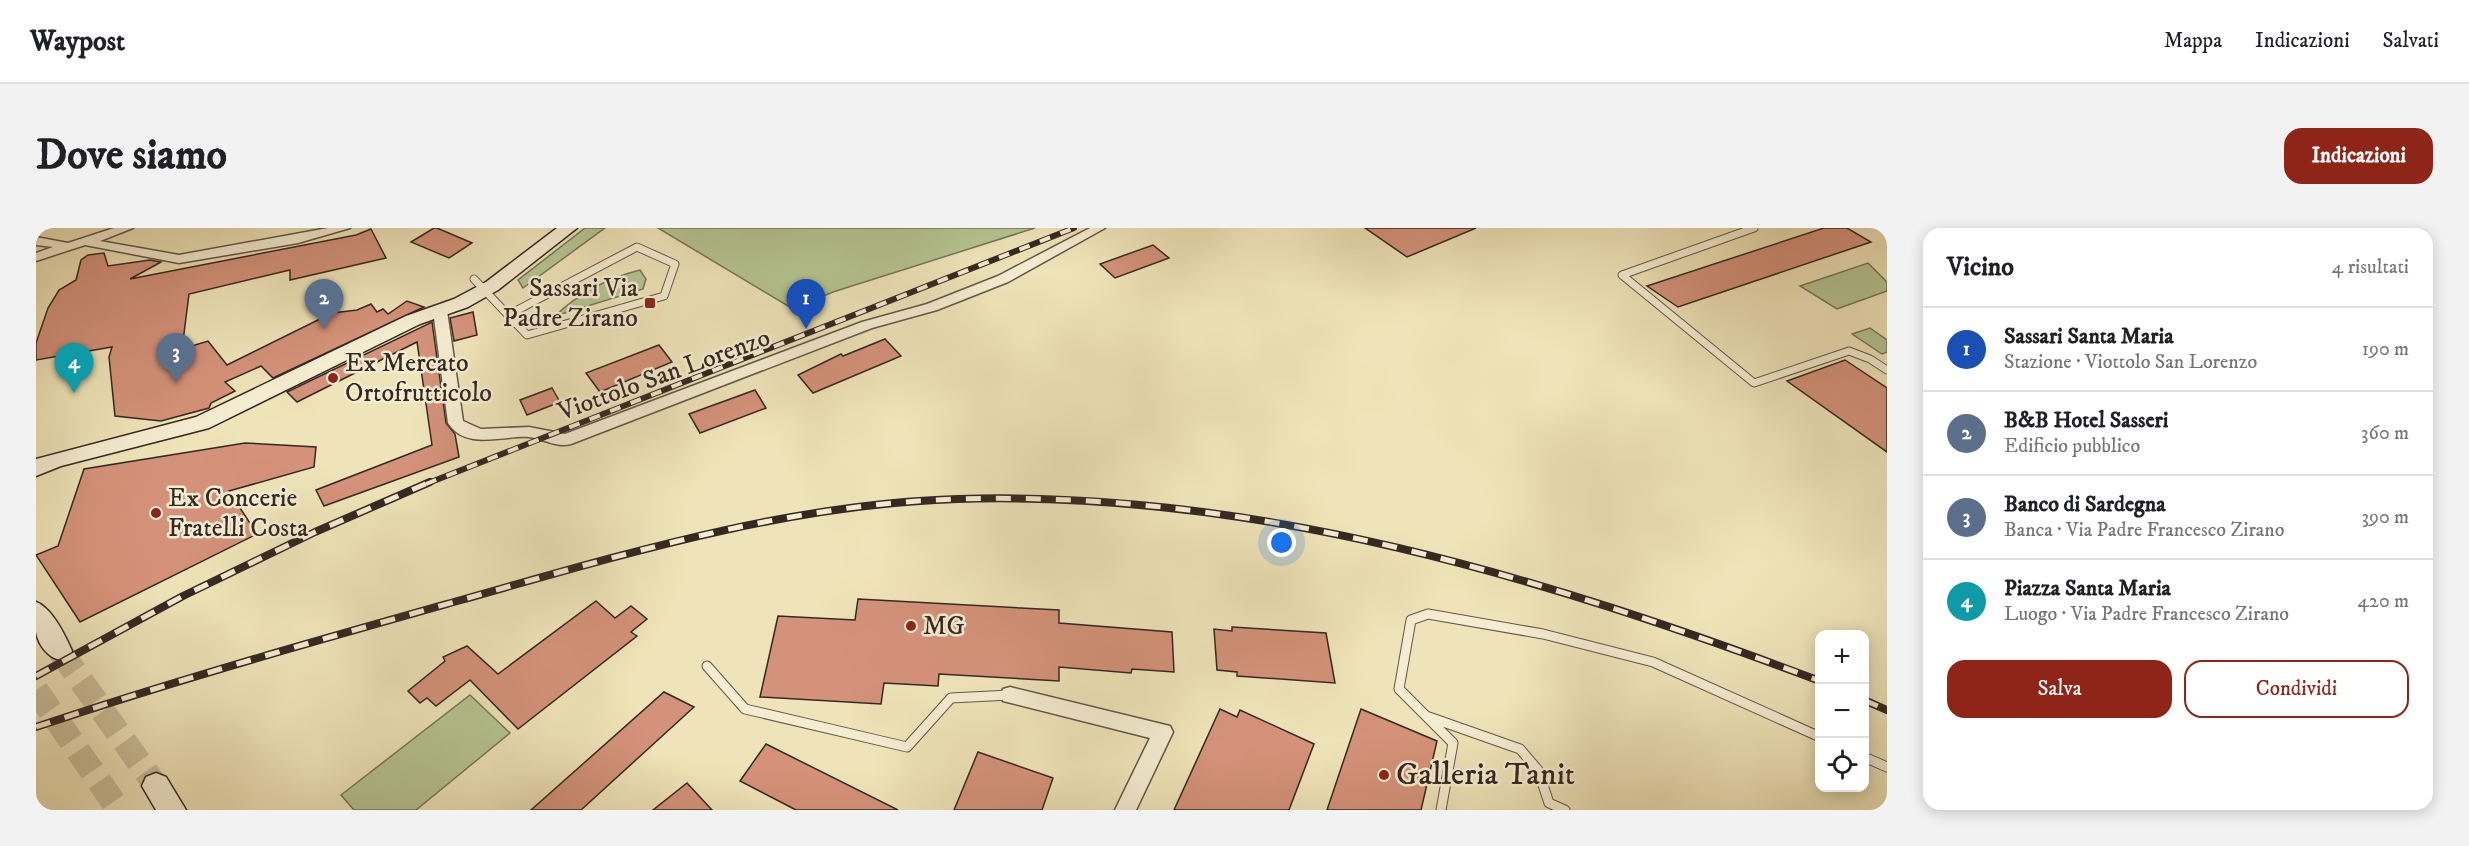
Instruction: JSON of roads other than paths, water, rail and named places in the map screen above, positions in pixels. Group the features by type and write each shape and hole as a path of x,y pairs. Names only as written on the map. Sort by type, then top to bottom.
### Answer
{"main road":[{"path":"412,320 461,303 542,228"},
{"path":"36,468 55,460 202,423 480,284 568,228"},
{"path":"36,612 60,651"},
{"path":"156,786 172,810"}],"street":[{"path":"36,257 67,245 127,228"},
{"path":"82,241 179,259 297,239 344,228"},
{"name":"Viottolo San Lorenzo","path":"440,311 456,423 472,434 490,435 525,431 557,440 573,438 867,325 932,306 1003,279 1099,228"},
{"path":"36,241 67,245"},
{"path":"36,249 67,245"},
{"path":"1010,694 1163,732 1125,810"}],"lane":[{"path":"1754,228 1622,275 1754,383 1849,351 1870,359 1887,370"},
{"path":"480,284 508,315 527,335 664,296 675,264 637,247 508,315"},
{"path":"1442,810 1453,743 1399,689 1411,620 1428,614 1543,634 1653,662 1815,735"},
{"path":"707,666 745,709 907,747 951,698 1010,694"},
{"path":"1426,716 1520,749 1538,770 1549,803 1565,810"},
{"path":"1869,759 1887,767"}],"tunnel":[{"path":"60,651 156,786"},
{"path":"36,690 119,810"}],"railway":[{"path":"426,484 1074,228"},
{"path":"36,676 183,596 315,532 430,482"},
{"path":"36,727 248,661 645,549 769,521 832,510 958,499 1070,500 1180,509 1289,525 1397,548 1504,575 1610,607 1815,679"},
{"path":"1869,702 1887,710"}],"place":[{"name":"Sassari Via Padre Zirano","path":"650,303"},
{"name":"B&B Hotel Sasseri","path":"324,329"},
{"name":"Sassari Santa Maria","path":"806,329"},
{"name":"Ex Mercato Ortofrutticolo","path":"333,378"},
{"name":"Banco di Sardegna","path":"176,383"},
{"name":"Piazza Santa Maria","path":"74,393"},
{"name":"Ex Concerie Fratelli Costa","path":"156,513"},
{"name":"MG","path":"911,626"},
{"name":"Galleria Tanit","path":"1384,775"}]}
